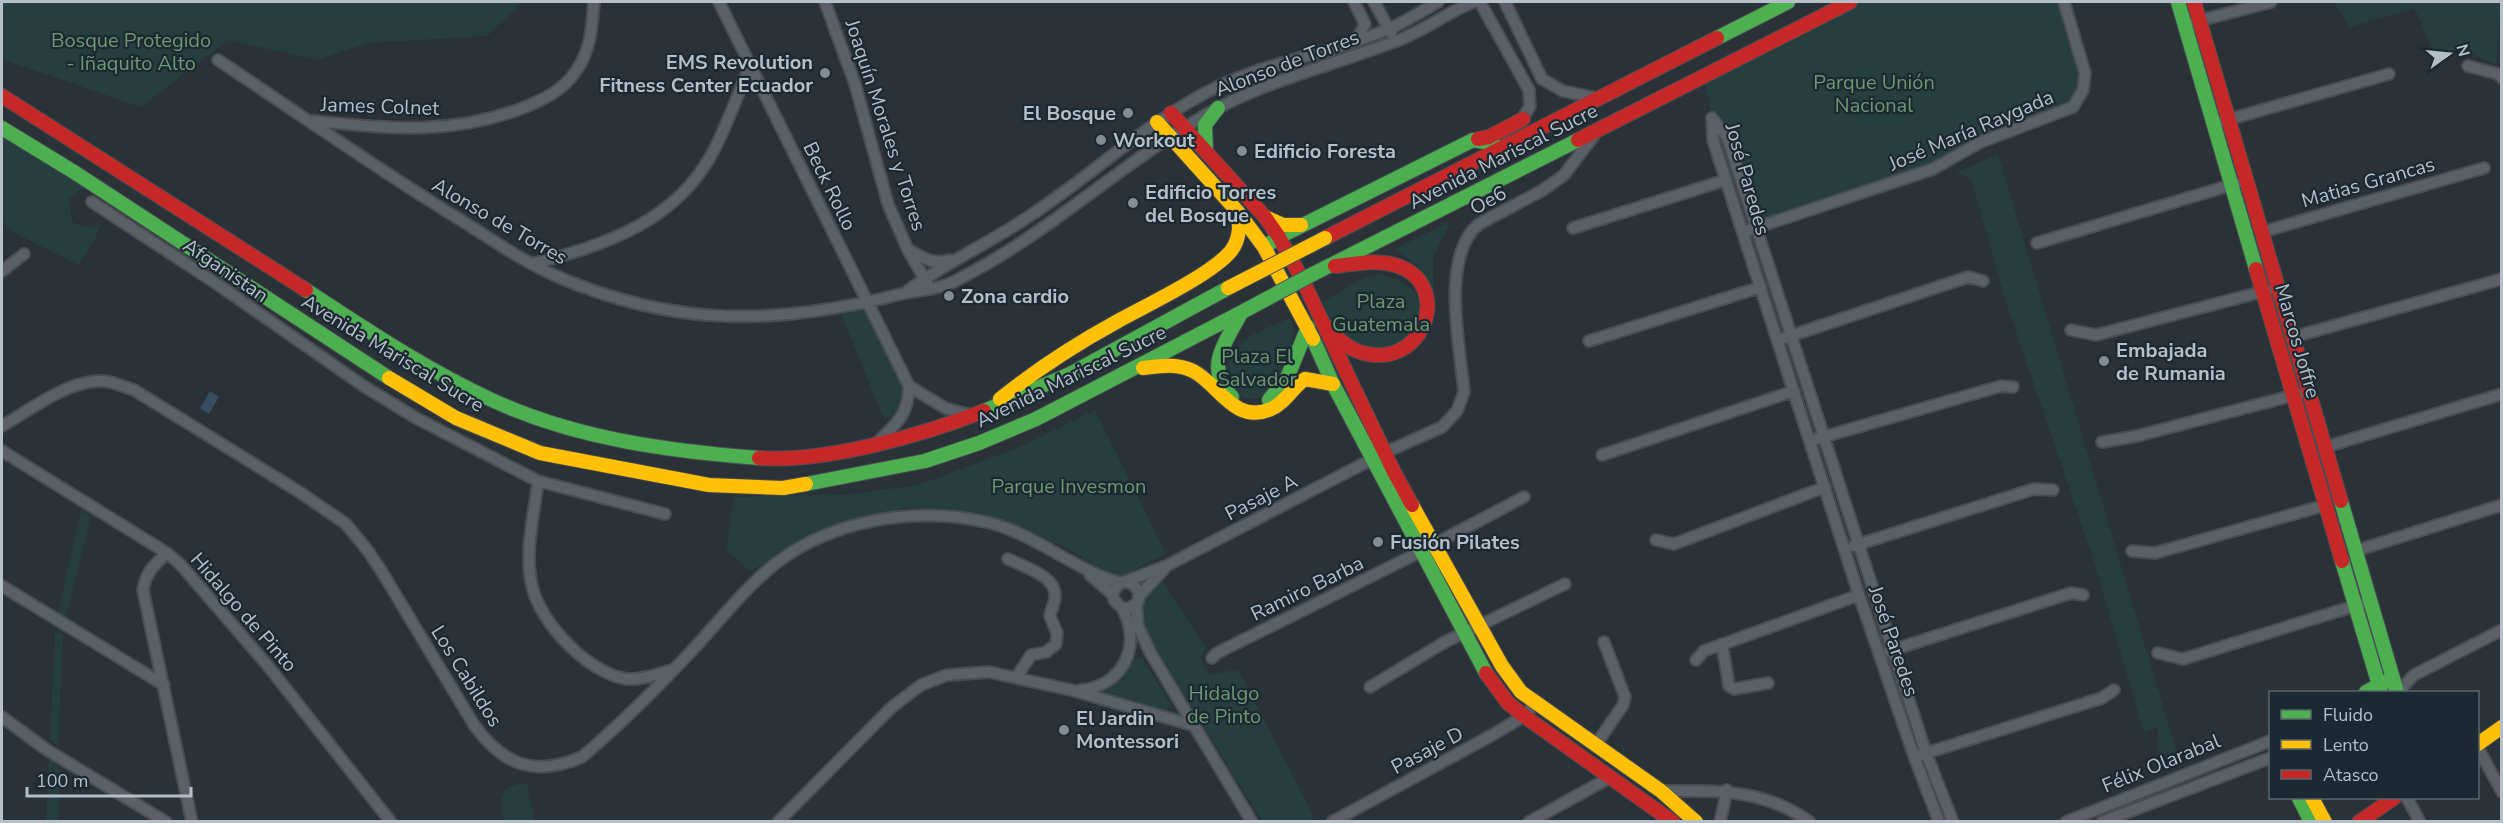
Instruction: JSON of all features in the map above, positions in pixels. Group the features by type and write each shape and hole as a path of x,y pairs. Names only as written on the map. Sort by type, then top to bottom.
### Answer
{"main road":[{"name":"Avenida Mariscal Sucre","path":"2,96 94,151 401,351 465,387 551,423 640,445 711,456 783,459 877,443 972,416 1054,380 1504,145 1788,2"},
{"name":"Avenida Mariscal Sucre","path":"2,128 74,172 387,377 456,418 540,453 709,485 783,488 925,461 979,443 1036,419 1328,266 1850,2"},
{"name":"Marcos Joffre","path":"2178,2 2380,689"},
{"name":"Marcos Joffre","path":"2194,2 2396,691"},
{"path":"1206,151 1205,124 1218,108"},
{"path":"1171,113 1265,217 1279,237 1323,324 1420,552 1487,675 1508,703 1524,716 1673,822"},
{"path":"1473,140 1489,137 1523,119"},
{"path":"1157,122 1238,212 1264,247 1308,327 1333,384 1433,545 1502,666 1521,692 1661,791 1696,822"},
{"name":"Avenida Mariscal Sucre","path":"1264,247 1279,237 1473,140 1504,145"},
{"path":"989,409 1016,385 1050,362 1225,257 1233,250 1239,237 1238,212"},
{"path":"1265,217 1292,227 1313,221"},
{"path":"1323,324 1355,350 1382,356 1400,353 1412,345 1424,327 1427,315 1428,303 1424,289 1405,268 1380,263 1328,266"},
{"path":"1242,312 1216,366 1225,390 1234,398 1248,403 1272,398 1279,390 1287,378 1308,327"},
{"path":"1137,368 1173,365 1190,369 1202,376 1230,405 1248,411 1268,411 1280,405 1305,379 1333,384"},
{"path":"2380,689 2393,678"},
{"path":"2479,743 2502,728"},
{"path":"2300,799 2311,822"},
{"path":"2313,799 2325,822"},
{"path":"2359,822 2393,799"}],"street":[{"name":"James Colnet","path":"310,121 408,129 455,126 494,118 534,104 551,95 576,71 592,34 594,2"},
{"name":"Beck Rollo","path":"719,2 909,386"},
{"name":"Joaquín Morales y Torres","path":"825,2 855,84 884,191 908,250 932,291"},
{"path":"1354,2 1365,24 1357,39"},
{"path":"1374,2 1396,41"},
{"name":"Alonso de Torres","path":"904,293 924,278 973,252 1030,216 1157,122 1218,87 1247,75 1389,29 1438,2"},
{"name":"Alonso de Torres","path":"218,60 429,201 532,264 575,284 631,303 657,309 693,314 772,317 869,304 904,293 932,291 957,280 1038,231 1170,138 1218,108 1254,92 1396,41 1474,2"},
{"path":"1480,2 1529,90 1530,106 1504,145"},
{"path":"1505,2 1542,79 1563,91 1599,98"},
{"name":"José María Raygada","path":"1743,231 1933,169 1981,142 2073,107 2083,90 2085,73 2064,2"},
{"path":"2185,24 2271,2"},
{"path":"532,264 611,241 652,220 671,204 692,183 714,149 750,66"},
{"path":"2468,66 2498,74 2502,78"},
{"path":"2214,124 2389,74"},
{"name":"José Paredes","path":"1940,822 1914,756 1844,549 1713,140 1712,118 1727,137 1926,753 1953,822"},
{"name":"Oe6","path":"1378,456 1442,427 1462,403 1464,392 1455,285 1458,259 1472,230 1543,190 1564,175 1599,130"},
{"name":"Matias Grancas","path":"2262,232 2484,168"},
{"path":"1573,228 1726,180"},
{"path":"2037,243 2247,180"},
{"name":"Afganistan","path":"92,202 217,284 365,387 416,418 538,481 665,514"},
{"name":"Alonso de Torres","path":"908,250 937,263 973,252"},
{"path":"2,271 24,254"},
{"path":"1778,340 1968,277 1983,281"},
{"path":"2293,337 2502,279"},
{"path":"1589,341 1761,287"},
{"path":"2071,330 2096,335 2278,287"},
{"name":"Los Cabildos","path":"2,426 68,389 100,381 116,383 134,390 310,499 346,524 368,551 474,725 486,741 520,764 551,767 582,757 675,669 762,574 802,546 867,522 920,515 965,517 1025,534 1104,578 1123,582"},
{"path":"877,443 900,420 908,400 909,386 937,404 972,416"},
{"path":"1810,441 2001,386 2013,387"},
{"path":"1602,455 1794,391"},
{"path":"2102,442 2137,436 2308,393"},
{"path":"2325,447 2502,394"},
{"name":"Hidalgo de Pinto","path":"2,451 167,553 187,572 268,666 391,822"},
{"name":"Pasaje A","path":"1123,582 1166,566 1378,456"},
{"path":"538,481 529,560 532,586 544,613 578,653 589,663 612,675 636,679 675,669"},
{"path":"1656,540 1674,544 1825,487"},
{"path":"1844,549 2034,489 2053,490"},
{"path":"1433,545 1524,497"},
{"path":"2132,551 2155,553 2326,505"},
{"path":"2355,551 2502,505"},
{"name":"Ramiro Barba","path":"1212,658 1217,653 1420,552"},
{"path":"167,553 145,576 143,590 192,822"},
{"path":"1008,559 1050,581 1056,599 1050,616 1057,633 1056,644 1046,652 1031,655 1016,678"},
{"name":"Los Cabildos","path":"1078,565 1113,595"},
{"name":"Pasaje A","path":"1138,600 1166,566"},
{"path":"1075,691 1101,686 1120,670 1127,657 1132,638 1128,617 1116,603 1113,595 1116,586 1123,582 1135,585 1140,634 1252,822"},
{"path":"1370,687 1465,633 1565,584"},
{"path":"2,586 164,686"},
{"path":"1880,654 2071,593 2082,595"},
{"path":"1696,660 1704,651 1859,595"},
{"path":"1122,608 1130,608 1138,600"},
{"path":"2158,653 2183,659 2370,602"},
{"path":"2393,678 2414,675 2502,630"},
{"path":"1595,746 1623,705 1625,697 1604,642"},
{"path":"1722,644 1729,686 1734,689 1768,683"},
{"path":"781,820 892,707 921,685 947,675 989,672 1075,691 1195,726"},
{"path":"2399,691 2414,675"},
{"path":"1914,756 2102,698 2114,690"},
{"name":"Pasaje D","path":"1332,822 1524,716 1534,703"},
{"path":"2,717 47,750 166,822"},
{"name":"Félix Olarabal","path":"2066,822 2269,741"},
{"path":"2479,750 2502,792"},
{"name":"Félix Olarabal","path":"2102,822 2269,759"},
{"path":"1529,822 1611,777"},
{"path":"1720,822 1726,790"},
{"path":"1661,791 1726,790 1756,796 1792,811 1810,822"},
{"path":"2408,799 2420,822"}],"green space":[{"name":"Bosque Protegido - Iñaquito Alto","path":"2,2 522,2 487,36 369,43 317,60 228,40 141,107 2,59"},
{"name":"Parque Unión Nacional","path":"1852,2 2061,2 2085,73 2073,107 1981,142 1933,169 1756,228 1727,137 1712,118 1704,78"},
{"path":"2335,2 2501,2 2496,65 2466,51 2436,60 2418,15 2413,9 2349,27"},
{"path":"2,135 89,183 68,199 73,223 92,228 101,222 96,237 79,265 13,232 2,221"},
{"path":"1998,154 2177,753 2158,754 2158,726 2144,733 2092,555 2006,302 1971,178 1956,173"},
{"path":"1451,221 1433,257 1434,292 1417,265 1395,249"},
{"name":"Plaza Guatemala","path":"1378,274 1400,281 1413,290 1420,303 1420,321 1415,335 1391,350 1358,349 1333,326 1323,302 1363,278"},
{"path":"866,308 891,356 904,395 900,410 884,419 841,314"},
{"name":"Plaza El Salvador","path":"1290,318 1293,338 1282,378 1271,390 1260,397 1249,399 1240,395 1233,387 1229,377 1229,365 1233,353 1249,337"},
{"name":"Parque Invesmon","path":"1095,410 1166,554 1120,577 1108,575 1090,565 1073,551 1013,524 944,510 904,508 844,524 750,571 726,550 734,497 850,494 918,485 1020,447"},
{"path":"81,509 91,517 66,617 58,613"},
{"name":"Hidalgo de Pinto","path":"1162,580 1206,648 1201,658 1205,669 1211,675 1238,669 1313,815 1312,821 1262,821 1142,626 1143,600"},
{"path":"55,631 63,635 58,746 50,739"},
{"path":"1134,658 1143,659 1171,705 1166,710 1102,694 1124,678"},
{"path":"49,757 60,769 59,821 46,822"},
{"path":"527,783 535,821 504,821 501,806 503,794 511,787"}],"water":[{"path":"210,391 219,397 209,414 200,408"}],"traffic: fast":[{"path":"1717,38 1788,2"},
{"path":"2178,2 2256,269"},
{"path":"1206,151 1205,125 1218,108"},
{"path":"2,128 74,172 389,378"},
{"path":"1264,247 1281,236 1473,140 1490,143 1499,148"},
{"path":"1313,274 1578,140"},
{"path":"1244,311 1313,274"},
{"path":"984,411 1070,374 1228,288"},
{"path":"306,290 422,363 469,389 526,414 558,425 624,441 657,447 759,458"},
{"path":"806,484 925,461 979,443 1036,419 1244,311"},
{"path":"1232,397 1223,386 1218,365 1224,345 1241,313"},
{"path":"1269,400 1287,378 1308,327"},
{"path":"1313,339 1333,384 1486,673"},
{"path":"2341,501 2397,691"},
{"path":"2342,561 2381,691"},
{"path":"2368,691 2387,681"},
{"path":"2300,799 2311,822"}],"traffic: slow":[{"path":"1157,122 1238,212 1264,247 1313,339"},
{"path":"1000,399 1072,348 1178,289 1222,260 1231,251 1238,237 1238,212"},
{"path":"1265,217 1283,225 1301,225"},
{"path":"1228,288 1325,238"},
{"path":"1143,368 1162,366 1187,368 1202,377 1228,401 1247,412 1271,409 1305,379 1333,384"},
{"path":"389,378 456,418 540,453 709,485 783,488 806,484"},
{"path":"1412,505 1502,666 1521,692 1661,791 1696,822"},
{"path":"2479,743 2502,727"},
{"path":"2313,799 2325,822"}],"traffic: jam":[{"path":"1578,140 1850,2"},
{"path":"2194,2 2341,501"},
{"path":"1325,238 1717,38"},
{"path":"2,96 306,290"},
{"path":"1171,113 1265,217 1279,237 1302,279 1412,505"},
{"path":"1478,139 1489,137 1523,119"},
{"path":"1323,324 1351,348 1378,355 1398,351 1413,340 1423,325 1427,307 1424,290 1414,275 1395,265 1373,262 1335,266"},
{"path":"2256,269 2342,561"},
{"path":"759,458 785,458 843,452 903,438 984,411"},
{"path":"1486,673 1508,703 1524,716 1673,822"},
{"path":"2359,822 2393,799"}],"place":[{"name":"EMS Revolution Fitness Center Ecuador","path":"825,73"},
{"name":"El Bosque","path":"1128,113"},
{"name":"Workout","path":"1101,140"},
{"name":"Edificio Foresta","path":"1242,151"},
{"name":"Edificio Torres del Bosque","path":"1133,203"},
{"name":"Zona cardio","path":"949,296"},
{"name":"Embajada de Rumania","path":"2104,361"},
{"name":"Fusión Pilates","path":"1378,542"},
{"name":"El Jardin Montessori","path":"1064,730"}]}
